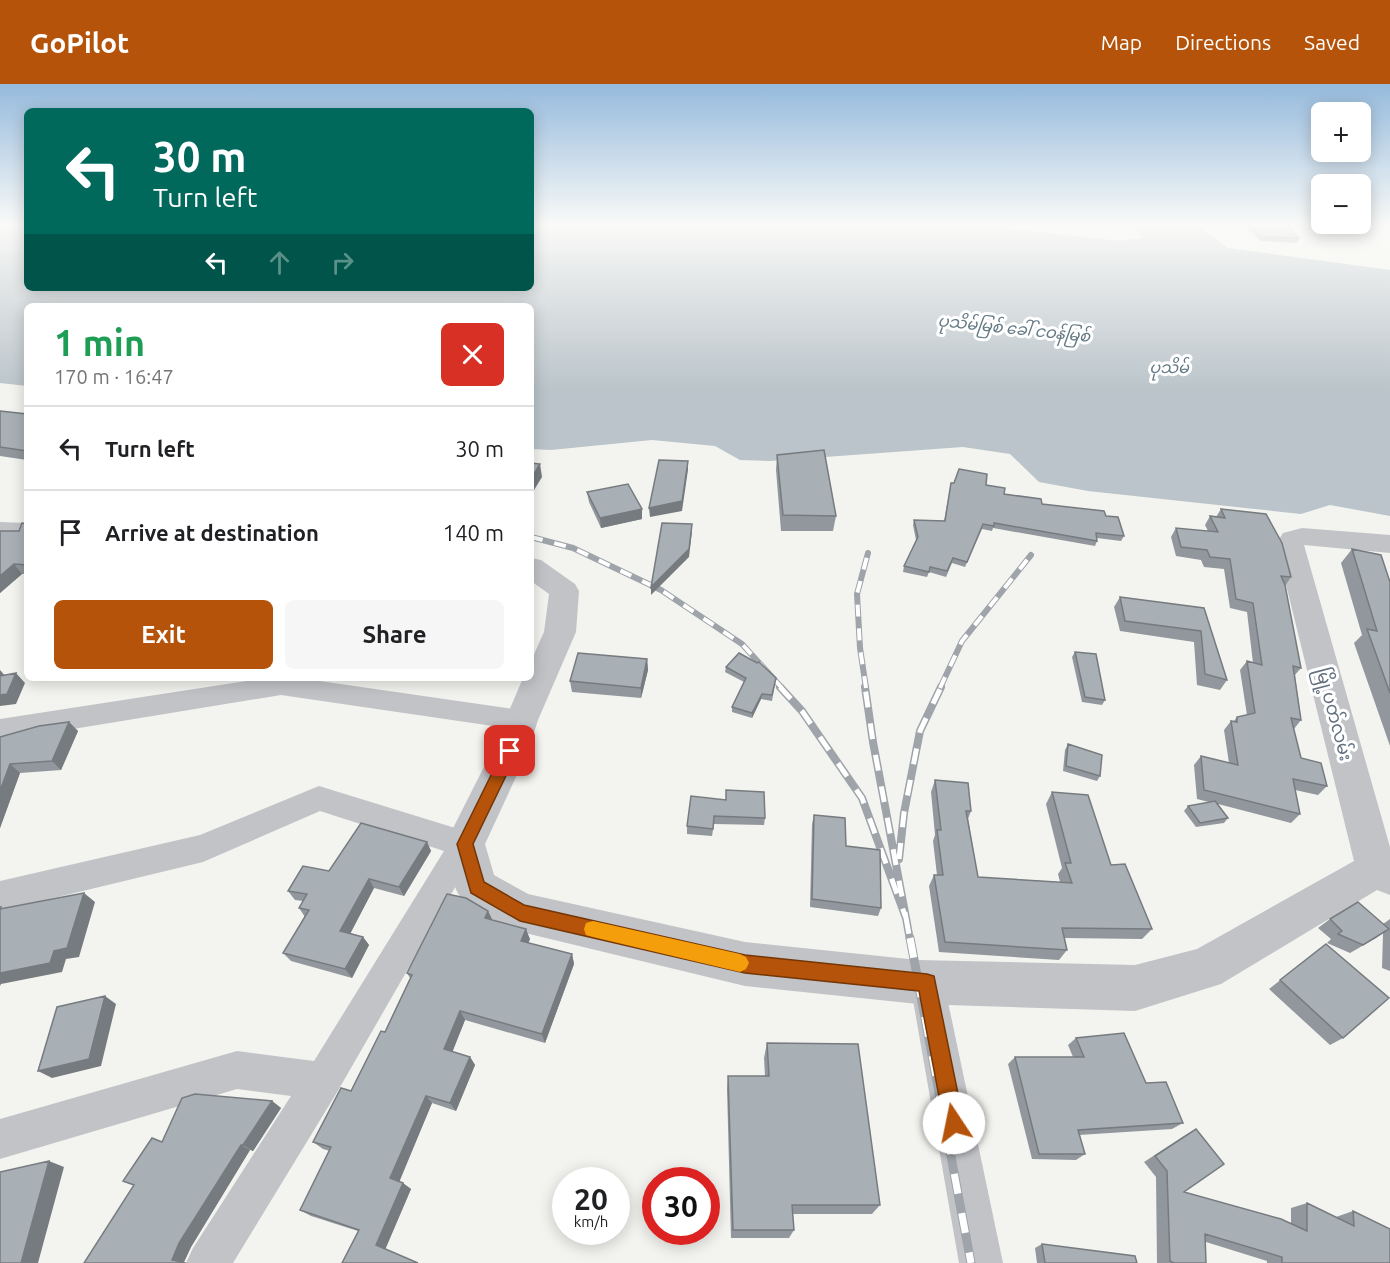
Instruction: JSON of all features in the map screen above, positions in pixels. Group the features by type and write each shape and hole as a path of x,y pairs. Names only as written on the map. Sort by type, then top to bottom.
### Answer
{"street":[{"path":"0,530 24,531"},
{"name":"မြို့ပတ်လမ်း","path":"1383,873 1290,544 1293,539 1302,536 1390,544"},
{"path":"208,1263 323,1081 465,844 510,751 520,720 560,632 564,591 534,569"},
{"path":"0,730 281,685 520,720"},
{"path":"0,896 203,848 319,798 465,844"},
{"path":"465,844 477,887 520,912 745,964 927,983 1135,988 1204,969 1383,873"},
{"path":"927,983 981,1263"},
{"path":"0,1139 237,1070 323,1081"}],"water":[{"name":"ပုသိမ်","path":"0,280 24,280 24,291 534,291 534,280 1390,280 1390,516 1330,505 1301,514 1088,491 1039,482 1010,454 963,447 770,461 740,460 715,446 652,440 551,450 534,449 534,303 24,303 24,386 0,383"}],"building":[{"path":"0,411 24,414 24,451 0,447"},
{"path":"824,450 836,516 783,515 777,455"},
{"path":"659,460 688,461 682,501 649,508"},
{"path":"534,463 540,464 534,474"},
{"path":"959,469 987,474 986,485 1005,488 1004,494 1041,499 1042,504 1104,511 1106,516 1118,517 1124,536 1096,533 1097,541 994,523 994,526 983,524 967,562 953,558 947,571 930,567 929,572 904,566 918,537 914,520 945,521 951,483 954,483"},
{"path":"628,484 642,509 600,518 587,492"},
{"path":"1221,509 1266,514 1282,543 1291,577 1281,576 1285,585 1301,668 1293,666 1301,720 1291,718 1301,758 1321,763 1327,786 1293,779 1300,814 1204,790 1201,756 1238,765 1231,721 1237,722 1237,717 1255,713 1247,661 1262,665 1253,603 1236,599 1230,559 1210,557 1207,550 1181,547 1176,528 1218,532 1210,516 1225,518"},
{"path":"22,523 24,523 24,565 14,564 0,576 0,531 19,531"},
{"path":"662,523 692,524 689,549 651,587"},
{"path":"1352,549 1381,555 1390,582 1390,693 1367,629 1377,631"},
{"path":"1120,597 1204,608 1227,680 1205,674 1201,631 1125,621"},
{"path":"1075,652 1096,654 1105,700 1085,697"},
{"path":"578,653 647,659 641,688 570,681"},
{"path":"739,653 759,662 776,678 772,695 762,694 752,713 732,707 746,678 726,667"},
{"path":"16,673 7,694 0,695 0,676"},
{"path":"69,722 52,761 10,764 0,791 0,737 39,726"},
{"path":"1068,744 1102,755 1100,776 1066,766"},
{"path":"935,780 968,783 971,811 966,811 978,877 1072,883 1065,863 1071,863 1052,792 1088,795 1111,865 1125,864 1152,929 1062,928 1067,950 945,942 934,875 943,875 937,830 941,830"},
{"path":"726,790 764,792 765,818 714,816 713,829 687,826 691,796 726,800"},
{"path":"1215,801 1228,818 1200,823 1188,806"},
{"path":"814,815 845,818 846,846 880,850 881,908 812,899"},
{"path":"361,823 427,842 399,887 369,879 340,931 363,937 345,969 283,953 309,910 299,908 307,894 288,891 303,866 329,871"},
{"path":"84,893 67,948 54,951 50,963 0,973 0,909"},
{"path":"447,894 466,898 488,911 485,918 526,929 521,941 572,954 542,1034 460,1011 444,1049 470,1057 450,1103 426,1096 390,1178 403,1183 376,1245 418,1263 342,1263 359,1230 300,1210 331,1147 313,1142 341,1088 351,1091 381,1031 385,1032 412,975 407,973"},
{"path":"1358,902 1389,929 1363,945 1338,934 1342,931 1330,919"},
{"path":"1326,944 1389,998 1343,1038 1280,980"},
{"path":"105,996 89,1059 38,1071 57,1007"},
{"path":"1124,1033 1146,1083 1166,1082 1183,1123 1078,1130 1085,1154 1039,1154 1015,1057 1084,1057 1076,1038"},
{"path":"767,1043 858,1044 880,1205 792,1205 794,1230 733,1230 728,1076 769,1076"},
{"path":"195,1094 272,1101 241,1145 179,1243 172,1260 182,1263 84,1263 134,1185 123,1181 152,1138 162,1142 182,1098"},
{"path":"1196,1129 1224,1164 1184,1192 1281,1219 1307,1231 1307,1203 1354,1226 1353,1211 1390,1229 1390,1263 1282,1263 1282,1257 1205,1234 1206,1263 1170,1261 1167,1171 1155,1156"},
{"path":"49,1161 21,1263 0,1263 0,1172"},
{"path":"1042,1244 1135,1256 1137,1263 1045,1263"}],"railway":[{"path":"534,538 573,548 661,590 742,644 782,688"},
{"path":"866,688 860,648 857,594 868,553"},
{"path":"940,688 962,641 1031,555"},
{"path":"780,687 802,711 862,798 906,918"},
{"path":"865,687 906,918"},
{"path":"899,859 904,813 920,731 941,687"},
{"path":"906,918 910,940"},
{"path":"910,938 971,1263"}],"slow traffic":[{"path":"593,929 740,963"}],"route":[{"path":"510,751 465,844 477,887 520,912 745,964 927,983 954,1123"}],"water label":[{"name":"ပုသိမ်မြစ် ခေါ် ငဝန်မြစ်","path":"1014,328"}]}
